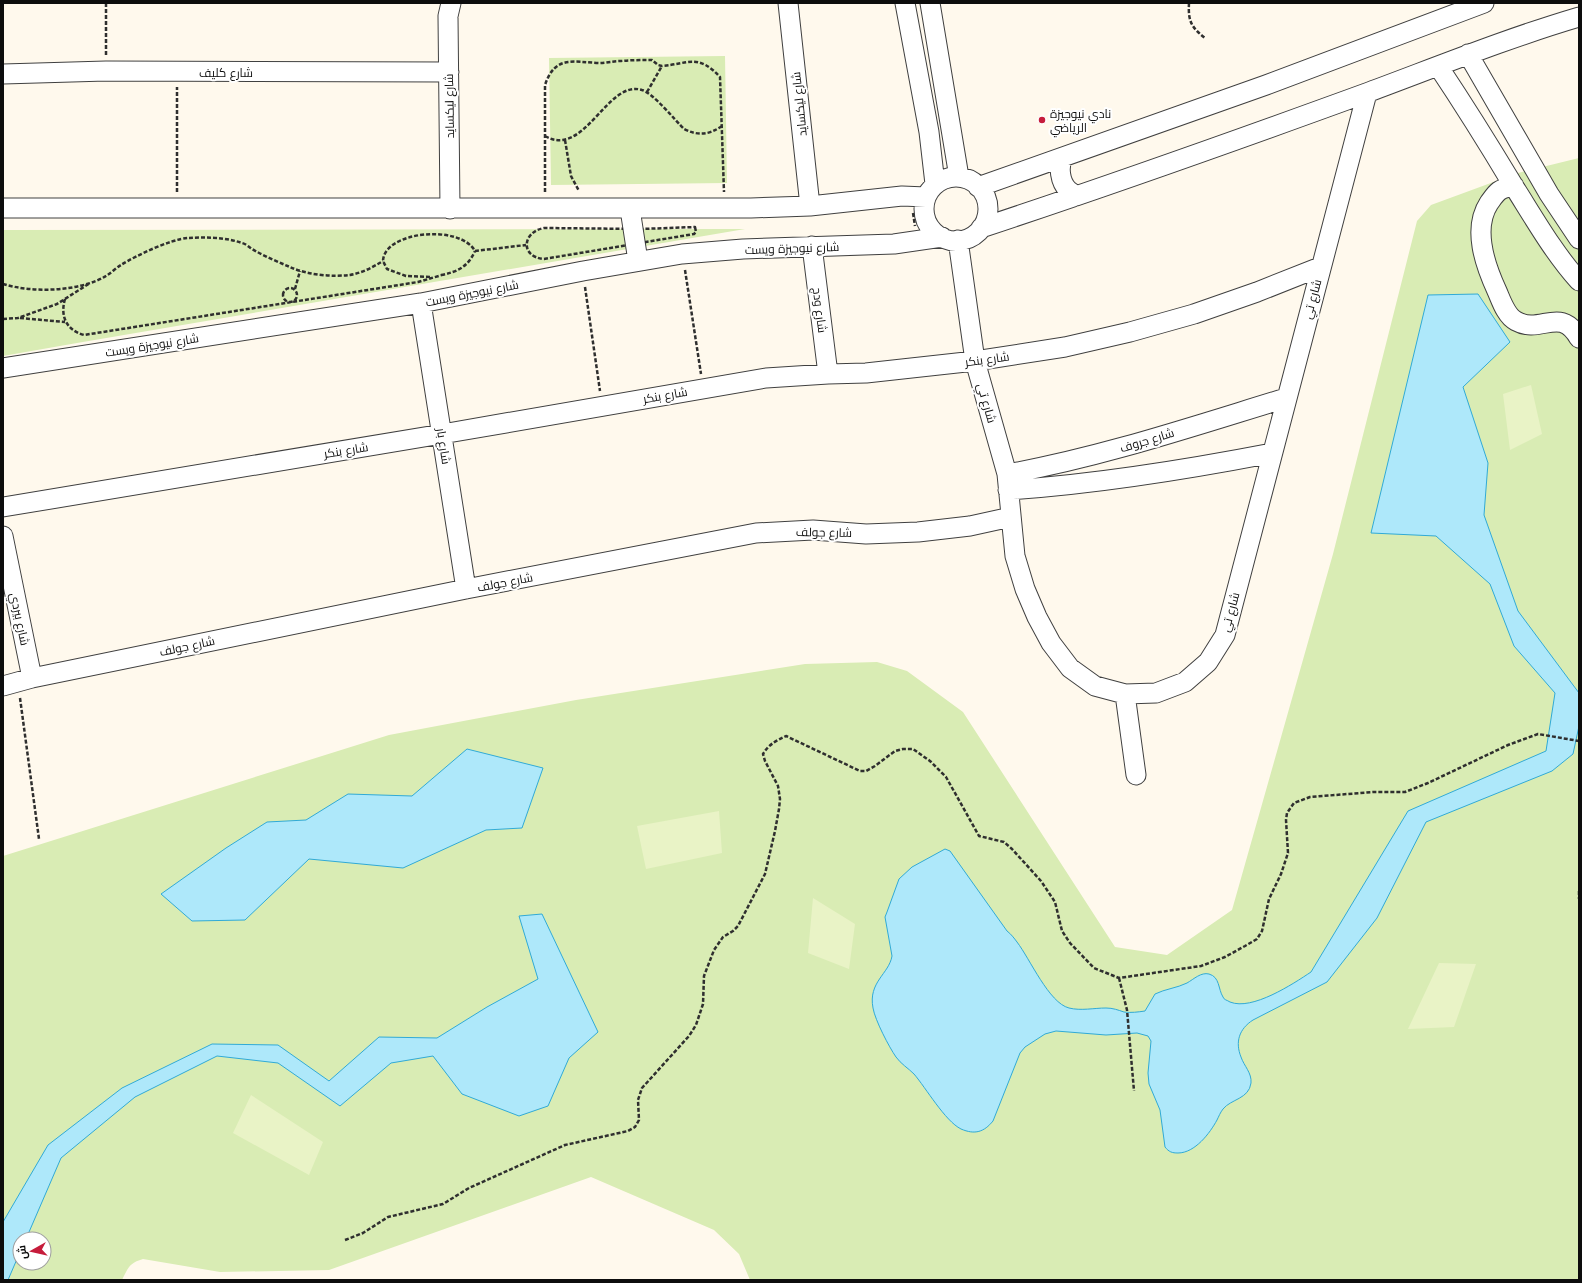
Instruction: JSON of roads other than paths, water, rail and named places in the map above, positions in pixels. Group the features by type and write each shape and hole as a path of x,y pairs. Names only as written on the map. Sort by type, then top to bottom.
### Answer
{"street":[{"name":"شارع ليكسايد","path":"450,209 448,16 451,3"},
{"name":"شارع ليكسايد","path":"788,3 810,206"},
{"path":"3,208 630,209 810,206 924,192 947,178 959,177 974,182 984,194 987,207 985,220 975,235 950,239 934,232 924,215 924,192 929,132 905,3"},
{"path":"930,3 959,177"},
{"path":"978,187 1266,85 1484,3"},
{"path":"981,228 1367,93 1468,54 1579,17"},
{"path":"1468,54 1549,194 1579,239"},
{"path":"1438,66 1559,257 1579,281"},
{"name":"شارع كليف","path":"3,74 106,71 449,72"},
{"name":"شارع تي","path":"950,239 975,361 1007,482 1015,556 1025,589 1037,617 1051,643 1070,668 1095,686 1125,694 1156,693 1185,682 1208,662 1224,635 1367,93"},
{"path":"929,132 951,128"},
{"path":"1063,157 1059,163 1062,178 1068,190 1076,196"},
{"path":"1514,186 1499,191 1489,203 1482,217 1481,230 1485,260 1502,303 1510,316 1516,321 1524,324 1564,322 1570,326 1579,338"},
{"path":"630,209 636,245"},
{"name":"شارع نيوجيزة ويست","path":"3,368 421,303 583,271 636,245 682,254 812,246 894,244 950,239"},
{"name":"شارع ودج","path":"812,246 828,374"},
{"name":"شارع بنكر","path":"3,507 602,407 766,378 866,373 975,361 1065,347 1130,332 1194,314 1257,292 1320,267"},
{"name":"شارع بار","path":"421,303 466,589"},
{"name":"شارع جروف","path":"1007,482 1069,462 1114,450 1286,398"},
{"path":"1007,482 1059,486 1174,472 1272,453"},
{"name":"شارع جولف","path":"18,682 466,589 756,534 814,530 866,534 918,532 970,526 1011,517"},
{"name":"شارع بيردي","path":"3,536 18,682"},
{"path":"1125,694 1136,775"}],"water":[{"path":"1478,294 1510,342 1463,387 1488,463 1484,515 1518,611 1579,693 1579,726 1573,754 1552,771 1426,822 1377,918 1327,982 1253,1020 1244,1027 1238,1041 1238,1046 1242,1060 1251,1079 1250,1088 1243,1096 1230,1103 1223,1109 1206,1136 1190,1150 1174,1153 1165,1147 1160,1110 1149,1084 1148,1073 1151,1041 1148,1036 1137,1033 1106,1035 1056,1031 1045,1034 1025,1047 1020,1053 993,1121 983,1130 975,1132 961,1129 949,1119 914,1074 896,1057 876,1019 873,1008 873,991 887,968 892,956 885,917 899,879 912,867 945,849 950,851 1007,931 1017,942 1040,980 1054,998 1069,1008 1109,1008 1124,1012 1145,1011 1155,994 1183,985 1200,975 1206,974 1213,976 1217,980 1223,998 1230,1002 1239,1004 1249,1003 1272,995 1311,972 1408,811 1546,751 1555,693 1514,646 1490,584 1436,536 1371,533 1428,295"},
{"path":"467,749 543,768 522,828 486,830 403,868 309,859 245,920 192,921 161,894 226,848 267,822 306,820 348,794 412,796"},
{"path":"542,914 598,1032 569,1058 548,1106 519,1116 462,1094 433,1056 391,1063 340,1106 278,1063 217,1056 135,1097 61,1158 29,1231 12,1231 12,1271 8,1280 3,1280 3,1222 48,1145 122,1088 212,1044 278,1045 329,1081 379,1037 437,1038 487,1007 538,979 519,916"}],"place":[{"name":"نادي نيوجيزة الرياضي","path":"1042,120"}]}
